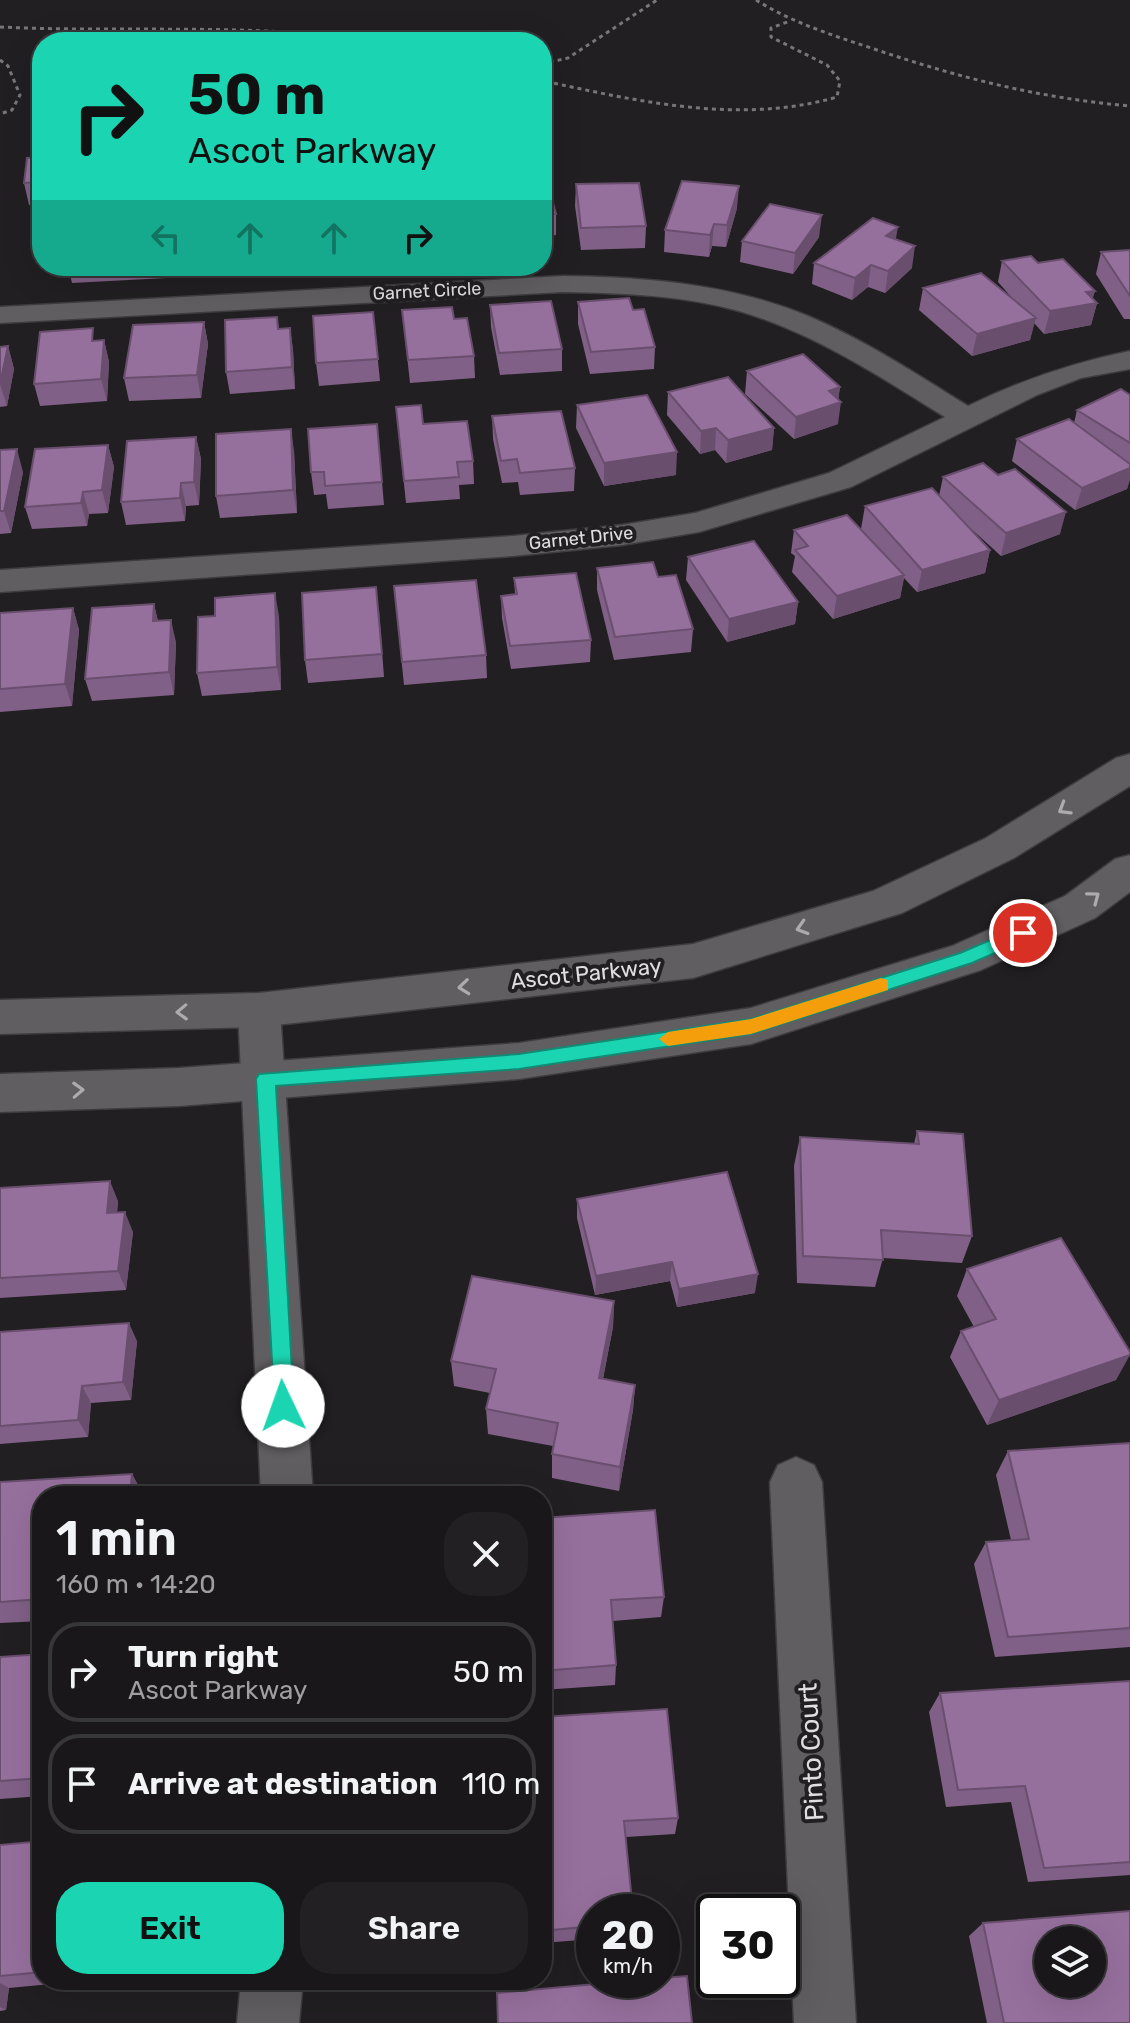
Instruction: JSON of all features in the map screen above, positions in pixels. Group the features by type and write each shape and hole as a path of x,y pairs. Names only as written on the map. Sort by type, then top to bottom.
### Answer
{"main road":[{"name":"Ascot Parkway","path":"0,1017 259,1010 693,961 887,902 1000,848 1130,768"},
{"path":"0,1093 519,1061 751,1026 966,958 1080,907 1130,870"}],"street":[{"name":"Garnet Circle","path":"0,315 233,288 645,285 685,291 776,314 858,354 967,418"},
{"name":"Garnet Drive","path":"0,581 622,535 699,522 826,484 900,453 1026,389 1074,371 1130,360"},
{"path":"259,1010 266,1079 286,1486"},
{"name":"Pinto Court","path":"796,1482 825,2023"},
{"path":"268,2023 271,1990"}],"path":[{"path":"552,62 568,58 657,0"},
{"path":"756,0 790,21 952,75 1055,99 1130,106"},
{"path":"552,82 684,105 774,111 813,107 837,97 840,81 827,65 771,37 771,28 790,21"},
{"path":"0,27 318,32"},
{"path":"0,60 8,66 20,95 12,110 0,114"}],"building":[{"path":"27,158 32,158 32,183 24,183"},
{"path":"682,181 739,186 727,225 714,224 710,235 665,230"},
{"path":"639,183 646,226 581,228 576,184"},
{"path":"770,204 822,215 795,253 742,241"},
{"path":"873,218 898,227 886,236 915,246 888,271 871,265 855,278 814,263"},
{"path":"1130,250 1130,296 1101,252"},
{"path":"1031,256 1038,263 1063,259 1095,291 1086,292 1097,303 1050,311 1002,261"},
{"path":"981,273 1036,318 977,334 923,288"},
{"path":"629,298 633,310 644,309 655,347 591,352 578,302"},
{"path":"551,301 562,349 499,353 490,305"},
{"path":"452,307 454,319 467,318 474,356 408,360 402,310"},
{"path":"373,312 378,359 316,363 313,316"},
{"path":"277,317 278,329 290,328 292,367 226,372 225,320"},
{"path":"204,322 197,375 124,378 133,325"},
{"path":"93,328 92,341 104,340 101,379 34,384 40,332"},
{"path":"8,346 0,384 0,347"},
{"path":"803,354 840,387 829,391 841,402 796,417 747,371"},
{"path":"728,377 774,428 728,440 716,428 701,431 668,392"},
{"path":"1121,389 1130,395 1130,443 1077,410"},
{"path":"647,395 677,452 604,463 577,405"},
{"path":"421,405 423,424 467,421 473,461 457,462 459,477 404,481 396,407"},
{"path":"561,411 575,468 520,473 517,459 501,461 492,416"},
{"path":"1069,419 1130,464 1130,468 1082,488 1017,439"},
{"path":"377,424 382,482 325,486 324,472 311,472 308,429"},
{"path":"291,429 293,490 216,496 216,434"},
{"path":"196,437 194,482 181,483 180,498 121,502 127,441"},
{"path":"108,445 102,490 83,492 81,503 25,507 35,449"},
{"path":"17,449 4,511 0,511 0,450"},
{"path":"983,463 998,475 1015,469 1066,512 1006,533 943,477"},
{"path":"932,488 990,550 922,570 865,506"},
{"path":"847,515 904,575 837,596 795,550 808,546 794,530"},
{"path":"754,541 798,602 729,619 688,557"},
{"path":"653,562 658,577 676,575 693,629 615,637 597,568"},
{"path":"576,573 591,640 510,646 501,596 517,594 514,578"},
{"path":"476,580 486,655 402,662 394,586"},
{"path":"376,587 382,654 305,660 302,593"},
{"path":"275,593 277,667 197,673 198,617 215,616 215,598"},
{"path":"154,604 153,621 171,620 169,672 85,679 92,608"},
{"path":"73,608 65,684 0,689 0,613"},
{"path":"917,1131 963,1134 972,1236 881,1230 883,1260 803,1256 800,1137 919,1144"},
{"path":"727,1172 758,1274 679,1289 672,1262 596,1276 577,1199"},
{"path":"110,1181 107,1213 125,1212 118,1271 0,1278 0,1188"},
{"path":"1061,1238 1130,1355 999,1400 961,1331 996,1319 967,1269"},
{"path":"472,1276 614,1301 599,1378 635,1385 620,1467 552,1454 558,1423 486,1409 496,1369 451,1361"},
{"path":"129,1323 123,1382 82,1386 78,1420 0,1426 0,1332"},
{"path":"1130,1443 1130,1628 1008,1637 986,1542 1029,1539 1008,1451"},
{"path":"132,1474 131,1486 32,1486 32,1600 0,1602 0,1482"},
{"path":"655,1510 664,1597 611,1600 616,1665 552,1670 552,1517"},
{"path":"32,1655 32,1779 0,1781 0,1657"},
{"path":"1130,1681 1130,1862 1044,1868 1025,1786 958,1790 940,1693"},
{"path":"667,1709 678,1818 624,1821 631,1894 576,1894 576,1928 552,1930 552,1716"},
{"path":"32,1842 32,1973 0,1976 0,1845"},
{"path":"1130,1911 1130,2023 1004,2023 983,1923"},
{"path":"687,1976 692,2023 498,2023 497,1993 576,1986 576,1998 680,1998 680,1977"}],"slow traffic":[{"path":"668,1039 751,1026 881,985"}],"route":[{"path":"283,1406 266,1079 519,1061 751,1026 966,958 1023,933"}]}
